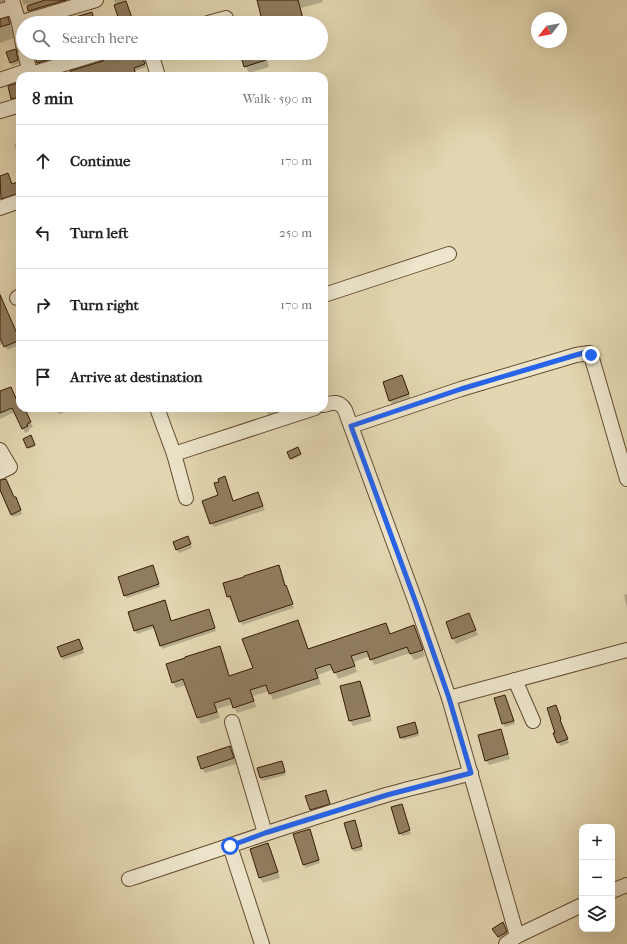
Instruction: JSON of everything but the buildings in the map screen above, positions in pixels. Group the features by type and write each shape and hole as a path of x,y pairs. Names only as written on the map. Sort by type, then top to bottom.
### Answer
{"street":[{"path":"42,16 96,0"},
{"path":"0,11 13,3 17,16"},
{"path":"27,60 30,72"},
{"path":"34,72 76,60"},
{"path":"153,60 157,72"},
{"path":"0,80 16,76"},
{"path":"0,111 16,106"},
{"path":"0,208 16,202"},
{"path":"328,294 449,254"},
{"path":"351,426 461,389 576,355 588,353 591,355 627,479"},
{"path":"328,404 332,402 340,404 346,410 449,698 471,773 512,940 579,906"},
{"path":"158,412 174,454 186,498"},
{"path":"174,454 303,412"},
{"path":"0,450 10,467 0,472"},
{"path":"449,698 627,650"},
{"path":"515,680 534,721"},
{"path":"232,722 265,833"},
{"path":"129,879 265,833 387,795 471,773"},
{"path":"230,846 262,944"},
{"path":"615,890 627,885"}],"route":[{"path":"230,846 265,833 387,795 471,773 449,698 351,426 461,389 587,352 591,355"}]}
